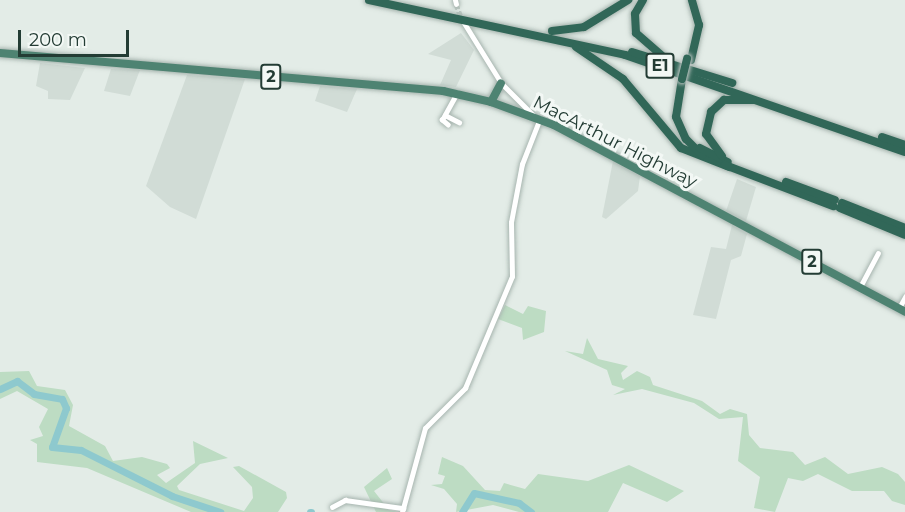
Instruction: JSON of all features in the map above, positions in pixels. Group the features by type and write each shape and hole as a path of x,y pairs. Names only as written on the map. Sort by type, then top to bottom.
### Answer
{"highway":[{"name":"E1","path":"369,0 550,33 771,102 905,152"},
{"name":"E1","path":"395,0 688,62 905,145"},
{"path":"550,33 584,27 628,0"},
{"path":"643,0 634,21 643,44 688,62"},
{"path":"687,0 695,25 688,62"},
{"path":"692,0 699,25 683,79 680,116 689,138 730,165"},
{"path":"550,33 604,62 681,148 905,228"},
{"name":"MacArthur Highway","path":"0,53 458,93 491,102 537,117 902,310"},
{"path":"491,102 501,83"},
{"path":"730,165 706,134 711,112 734,98 771,102"},
{"path":"838,204 905,235"}],"street":[{"path":"332,507 345,500 402,510 423,433 465,388 513,273 510,229 522,164 537,117 501,83 464,23"},
{"path":"448,125 442,121 458,93"},
{"path":"446,115 459,122"},
{"path":"860,287 878,254"},
{"path":"902,310 905,297"}],"shaded area":[{"path":"461,33 474,50 456,87 440,85 451,60 428,54"},
{"path":"40,63 85,68 70,100 48,99 48,91 36,86"},
{"path":"111,69 140,70 130,96 104,91"},
{"path":"187,75 245,79 196,219 170,207 146,186"},
{"path":"320,86 357,89 347,112 315,101"},
{"path":"613,161 640,176 638,191 606,219 602,217"},
{"path":"737,179 756,187 746,221 726,211"},
{"path":"732,225 747,234 741,256 731,260 716,319 693,315 711,247 726,249"}],"green space":[{"path":"505,305 523,314 528,306 546,311 544,332 523,340 522,328 498,319"},
{"path":"587,338 598,359 628,366 621,373 623,380 637,371 650,377 653,385 702,401 720,414 730,409 747,414 749,435 760,448 793,452 805,465 825,457 848,474 882,467 898,474 905,482 905,505 892,501 884,491 852,491 818,474 803,481 788,478 775,512 754,508 760,477 738,461 743,417 719,419 694,403 642,389 613,395 625,389 612,385 607,370 565,351 583,354"},
{"path":"29,371 37,386 65,390 73,405 69,426 105,446 113,461 142,457 167,464 170,468 157,475 166,483 195,463 193,441 228,458 200,464 177,486 179,490 244,511 253,498 252,487 233,467 239,466 286,492 287,498 278,512 191,512 87,468 37,462 37,444 30,440 43,436 39,427 48,409 17,391 0,399 0,372"},
{"path":"442,457 463,466 485,490 500,491 504,483 525,489 538,474 588,481 629,465 684,491 667,502 623,483 608,512 519,512 493,505 456,512 457,504 444,489 431,485 442,484 445,476 438,474"},
{"path":"387,468 392,479 374,491 389,510 399,512 376,512 364,487"}],"waterway":[{"path":"0,389 17,381 34,394 62,399 66,408 52,447 81,450 172,496 220,512"},
{"path":"462,512 474,493 519,503 531,512"}],"tunnel":[{"path":"456,4 463,22"}]}
